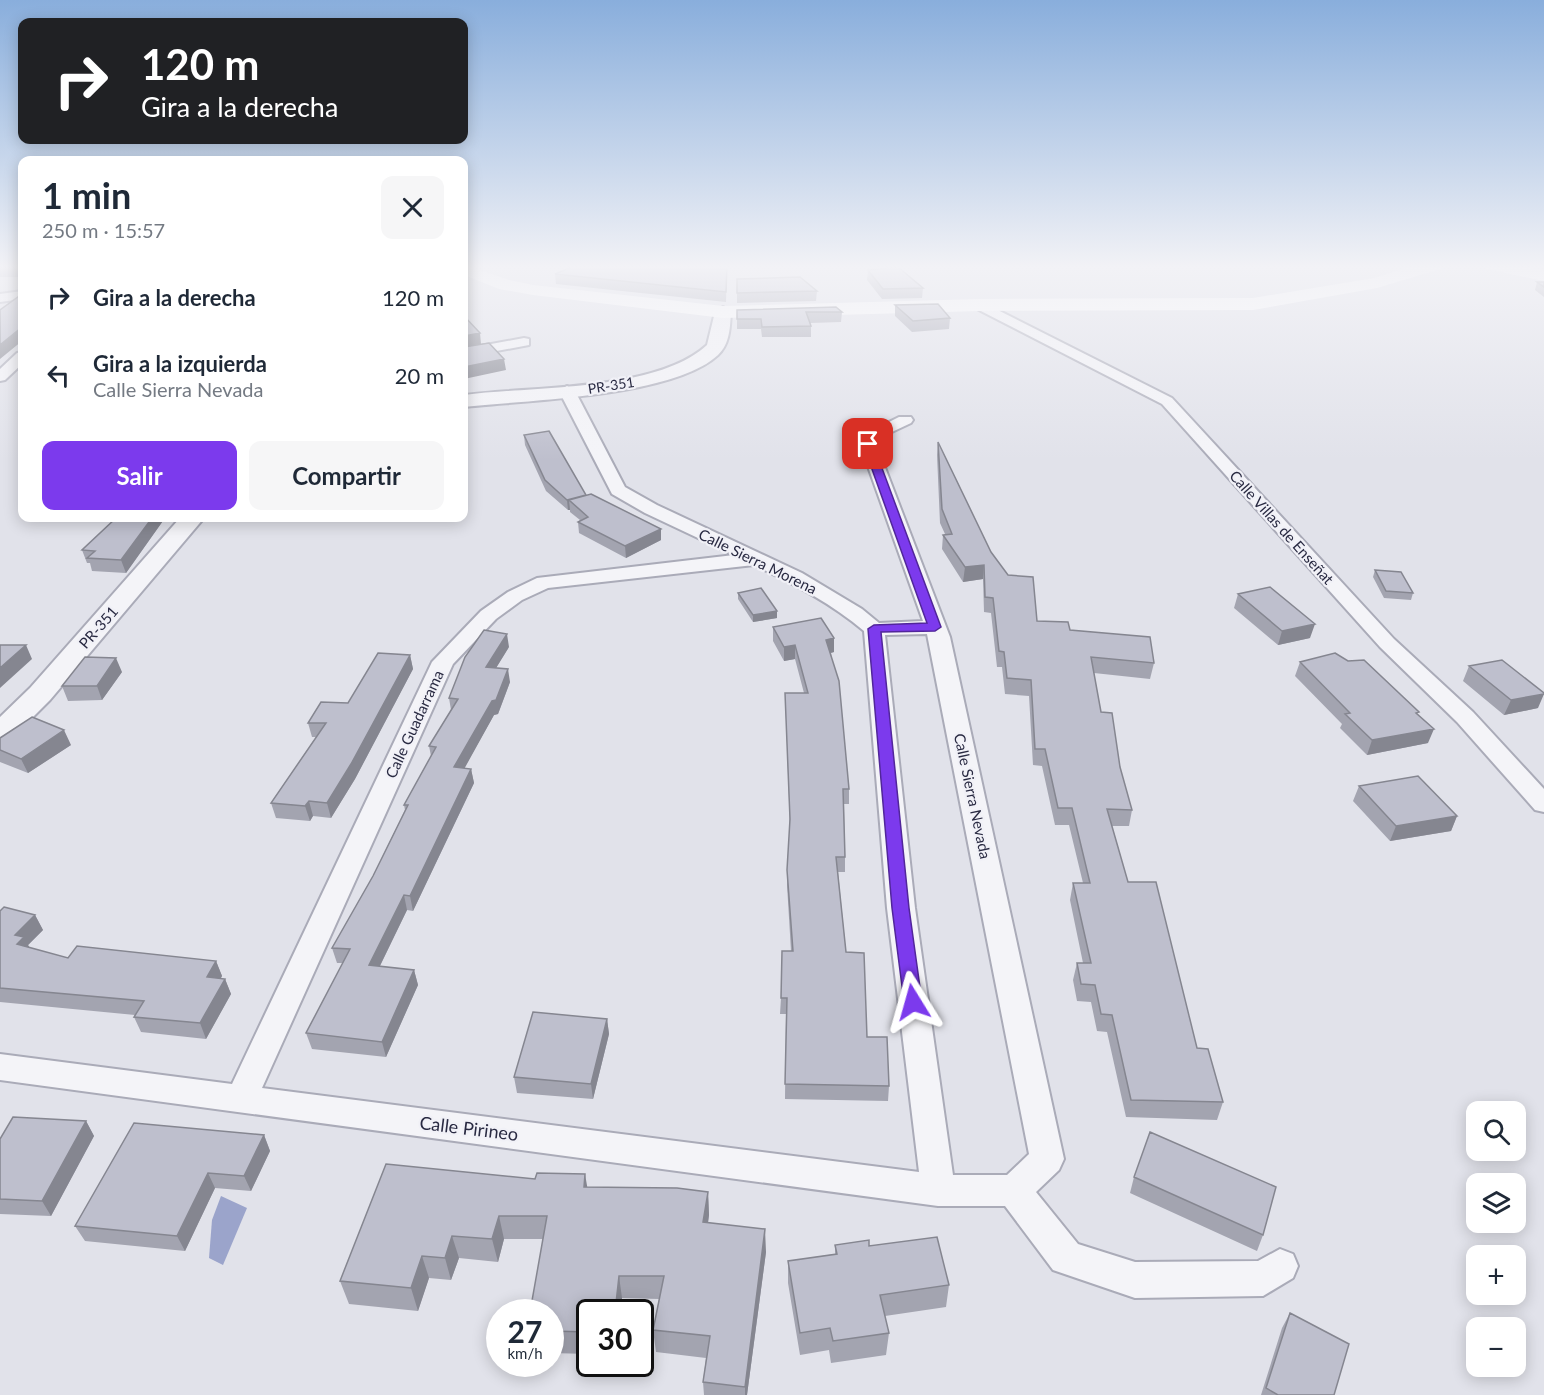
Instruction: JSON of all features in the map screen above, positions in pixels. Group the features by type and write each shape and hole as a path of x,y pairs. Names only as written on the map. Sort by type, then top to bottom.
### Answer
{"street":[{"name":"PR-351","path":"468,401 567,391 659,376 693,363 715,349 721,330"},
{"name":"Calle Villas de Enseñat","path":"1029,330 1167,401 1387,643 1465,717 1544,804"},
{"path":"468,352 524,342"},
{"path":"0,376 18,360"},
{"name":"Calle Sierra Morena","path":"567,391 618,490 754,559 795,577 855,613 874,629"},
{"name":"Calle Sierra Nevada","path":"905,420 869,436 868,444 935,627 988,867 1047,1159 1014,1191"},
{"name":"PR-351","path":"0,733 40,694 189,522"},
{"name":"Calle Guadarrama","path":"241,1098 443,662 455,647 523,589 543,582 754,559"},
{"path":"935,627 874,629 901,908 938,1190"},
{"name":"Calle Pirineo","path":"0,1067 938,1190 1014,1191"},
{"path":"1014,1191 1066,1258 1135,1280 1263,1278 1280,1266"}],"water":[{"path":"221,1196 247,1208 223,1265 209,1258 212,1220"}],"building":[{"path":"0,330 18,330 18,330 0,345"},
{"path":"468,330 477,330 480,333 468,335"},
{"path":"489,343 504,359 468,366 468,346"},
{"path":"549,431 586,495 567,500 545,480 524,435"},
{"path":"938,442 991,552 1008,575 1033,577 1037,621 1068,622 1070,630 1150,637 1154,663 1091,657 1101,712 1112,713 1120,767 1132,810 1107,809 1128,882 1156,882 1197,1048 1208,1049 1223,1102 1131,1100 1112,1015 1101,1014 1095,985 1081,984 1077,963 1091,963 1073,883 1090,883 1072,808 1058,808 1045,749 1035,749 1031,680 1007,678 1004,652 999,651 993,598 985,597 984,565 965,567 943,535 952,534 942,509"},
{"path":"591,494 661,529 625,546 578,522 588,517 569,500"},
{"path":"112,522 149,522 121,560 87,558 95,551 82,550"},
{"path":"1375,570 1401,572 1413,593 1386,591"},
{"path":"1270,587 1315,624 1282,631 1238,594"},
{"path":"761,588 777,611 753,615 738,593"},
{"path":"821,618 834,638 826,640 839,681 849,789 843,789 845,857 836,857 846,952 864,953 867,1037 887,1037 889,1086 785,1084 787,998 781,998 782,951 793,951 787,870 790,819 785,693 808,693 795,645 784,647 773,627"},
{"path":"484,630 507,634 486,667 508,669 496,700 492,701 454,767 471,769 410,896 404,895 369,965 414,970 382,1042 306,1033 350,949 332,948 373,876 408,805 404,805 436,747 429,746 458,699 449,698 465,657"},
{"path":"0,645 26,645 0,668"},
{"path":"378,653 410,655 351,764 327,803 309,801 305,806 271,803 326,723 308,723 321,702 348,703"},
{"path":"1335,653 1348,661 1364,660 1434,729 1372,740 1345,714 1350,713 1300,662"},
{"path":"85,657 116,658 97,686 62,686"},
{"path":"1502,660 1544,694 1511,700 1469,666"},
{"path":"32,717 64,730 21,759 0,750 0,738"},
{"path":"1418,776 1457,816 1396,826 1359,786"},
{"path":"4,907 35,915 15,935 24,937 17,944 68,958 77,946 216,961 207,977 225,979 200,1023 134,1017 144,1001 0,988 0,911"},
{"path":"533,1012 607,1019 591,1084 514,1077"},
{"path":"13,1117 86,1121 42,1201 0,1199 0,1139"},
{"path":"134,1123 264,1135 244,1176 208,1173 177,1236 75,1226"},
{"path":"1150,1132 1276,1187 1263,1235 1134,1177"},
{"path":"386,1164 535,1179 537,1173 585,1174 584,1187 677,1188 708,1192 703,1222 765,1229 745,1387 703,1382 710,1336 654,1330 664,1276 619,1276 616,1299 576,1299 576,1332 564,1331 564,1299 532,1299 547,1216 499,1216 492,1239 452,1236 445,1258 422,1256 411,1288 340,1281"},
{"path":"937,1237 949,1285 880,1295 889,1333 833,1341 830,1328 800,1333 788,1261 837,1254 835,1245 869,1240 869,1246"},
{"path":"1290,1313 1349,1344 1334,1395 1278,1395 1266,1388"}],"route":[{"path":"868,444 935,627 874,629 901,908 913,1002"}]}
